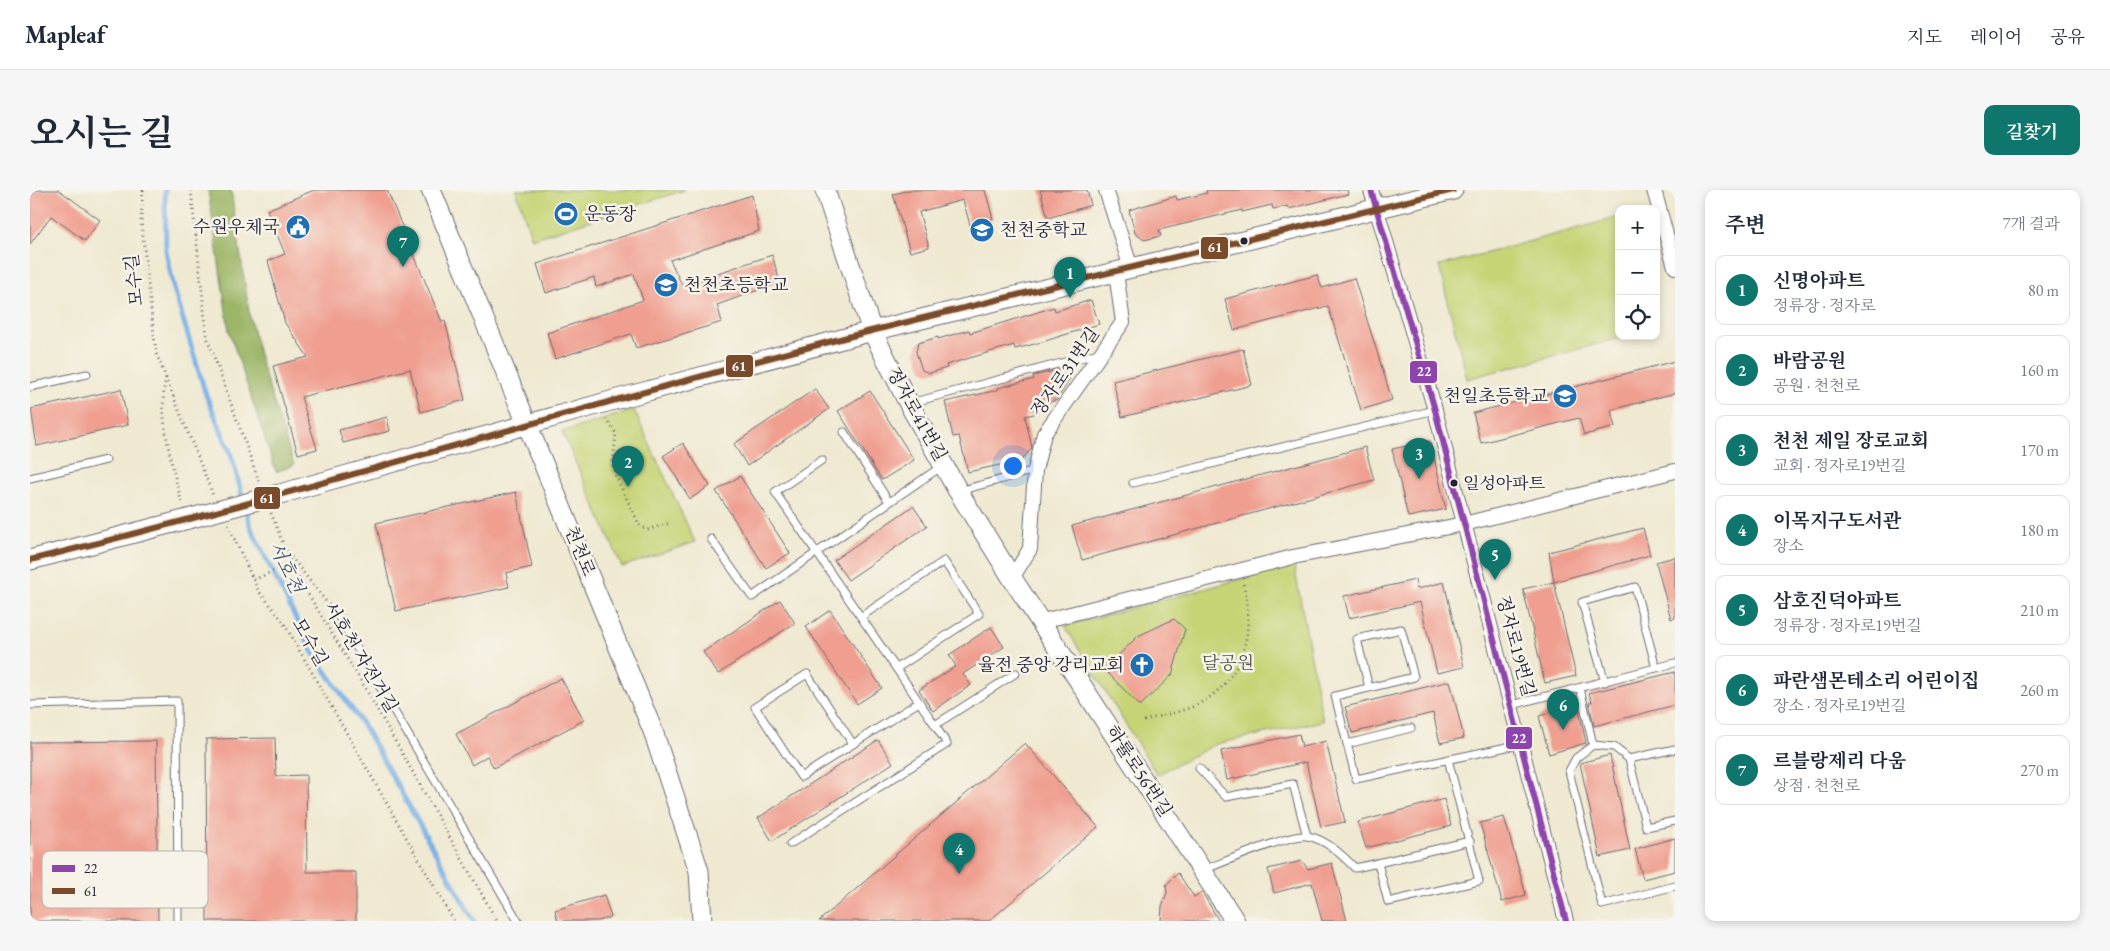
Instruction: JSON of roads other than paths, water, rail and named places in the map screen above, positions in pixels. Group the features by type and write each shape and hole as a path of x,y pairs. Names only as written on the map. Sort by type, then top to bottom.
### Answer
{"street":[{"name":"천천로","path":"431,190 653,731 699,871 702,921"},
{"name":"정자로41번길","path":"825,190 872,331 909,404 945,464 958,491 1012,578 1043,621"},
{"name":"정자로31번길","path":"1012,578 1030,549 1035,470 1044,434 1123,322 1123,270 1106,190"},
{"name":"정자로19번길","path":"1370,190 1435,410 1566,921"},
{"path":"30,560 186,520 529,426 614,400 872,331 1453,190"},
{"path":"1654,190 1670,231 1675,267"},
{"path":"1043,621 1293,557 1464,524 1675,471"},
{"name":"하률로56번길","path":"1043,621 1235,921"}],"lane":[{"path":"909,404 1101,353"},
{"path":"30,387 87,374"},
{"path":"1134,483 1435,410"},
{"path":"844,432 889,502"},
{"path":"30,478 106,460"},
{"path":"790,844 948,744 818,551 775,492 822,460"},
{"path":"711,539 752,597 945,464"},
{"path":"958,491 1035,470"},
{"path":"862,616 944,561 979,614 897,668"},
{"path":"1605,682 1582,602 1636,587 1656,668"},
{"path":"338,616 518,921"},
{"path":"1369,688 1356,639 1402,629 1414,677 1369,688 1335,696 1356,779 1522,744"},
{"path":"1512,705 1675,663"},
{"path":"935,725 1016,673"},
{"path":"853,744 807,674 755,707 801,777 853,744 919,702"},
{"path":"1580,688 1594,745"},
{"path":"30,705 177,701 178,851"},
{"path":"1347,744 1411,728"},
{"path":"1675,821 1646,827 1629,759 1614,747 1594,745 1576,758 1569,771 1602,905 1675,886"},
{"path":"1629,759 1675,749"},
{"path":"1378,863 1388,902 1479,881 1448,759"},
{"path":"1199,768 1226,797 1293,784 1307,836"},
{"path":"1202,870 1265,846 1307,836 1335,848 1356,868 1470,841"},
{"path":"178,908 178,921"}],"waterway":[{"name":"서호천","path":"165,190 166,251 174,289 206,395 231,454 251,528 312,651 365,728 474,921"}],"place":[{"name":"운동장","path":"566,214"},
{"name":"수원우체국","path":"298,227"},
{"name":"천천중학교","path":"982,230"},
{"name":"르블랑제리 다움","path":"403,267"},
{"name":"천천초등학교","path":"666,285"},
{"name":"신명아파트","path":"1070,298"},
{"name":"천일초등학교","path":"1565,396"},
{"name":"천천 제일 장로교회","path":"1419,479"},
{"name":"일성아파트","path":"1454,483"},
{"name":"바람공원","path":"628,487"},
{"name":"삼호진덕아파트","path":"1495,580"},
{"name":"율전 중앙 강리교회","path":"1142,665"},
{"name":"파란샘몬테소리 어린이집","path":"1563,730"},
{"name":"이목지구도서관","path":"959,874"}],"park label":[{"name":"달공원","path":"1228,663"}]}
